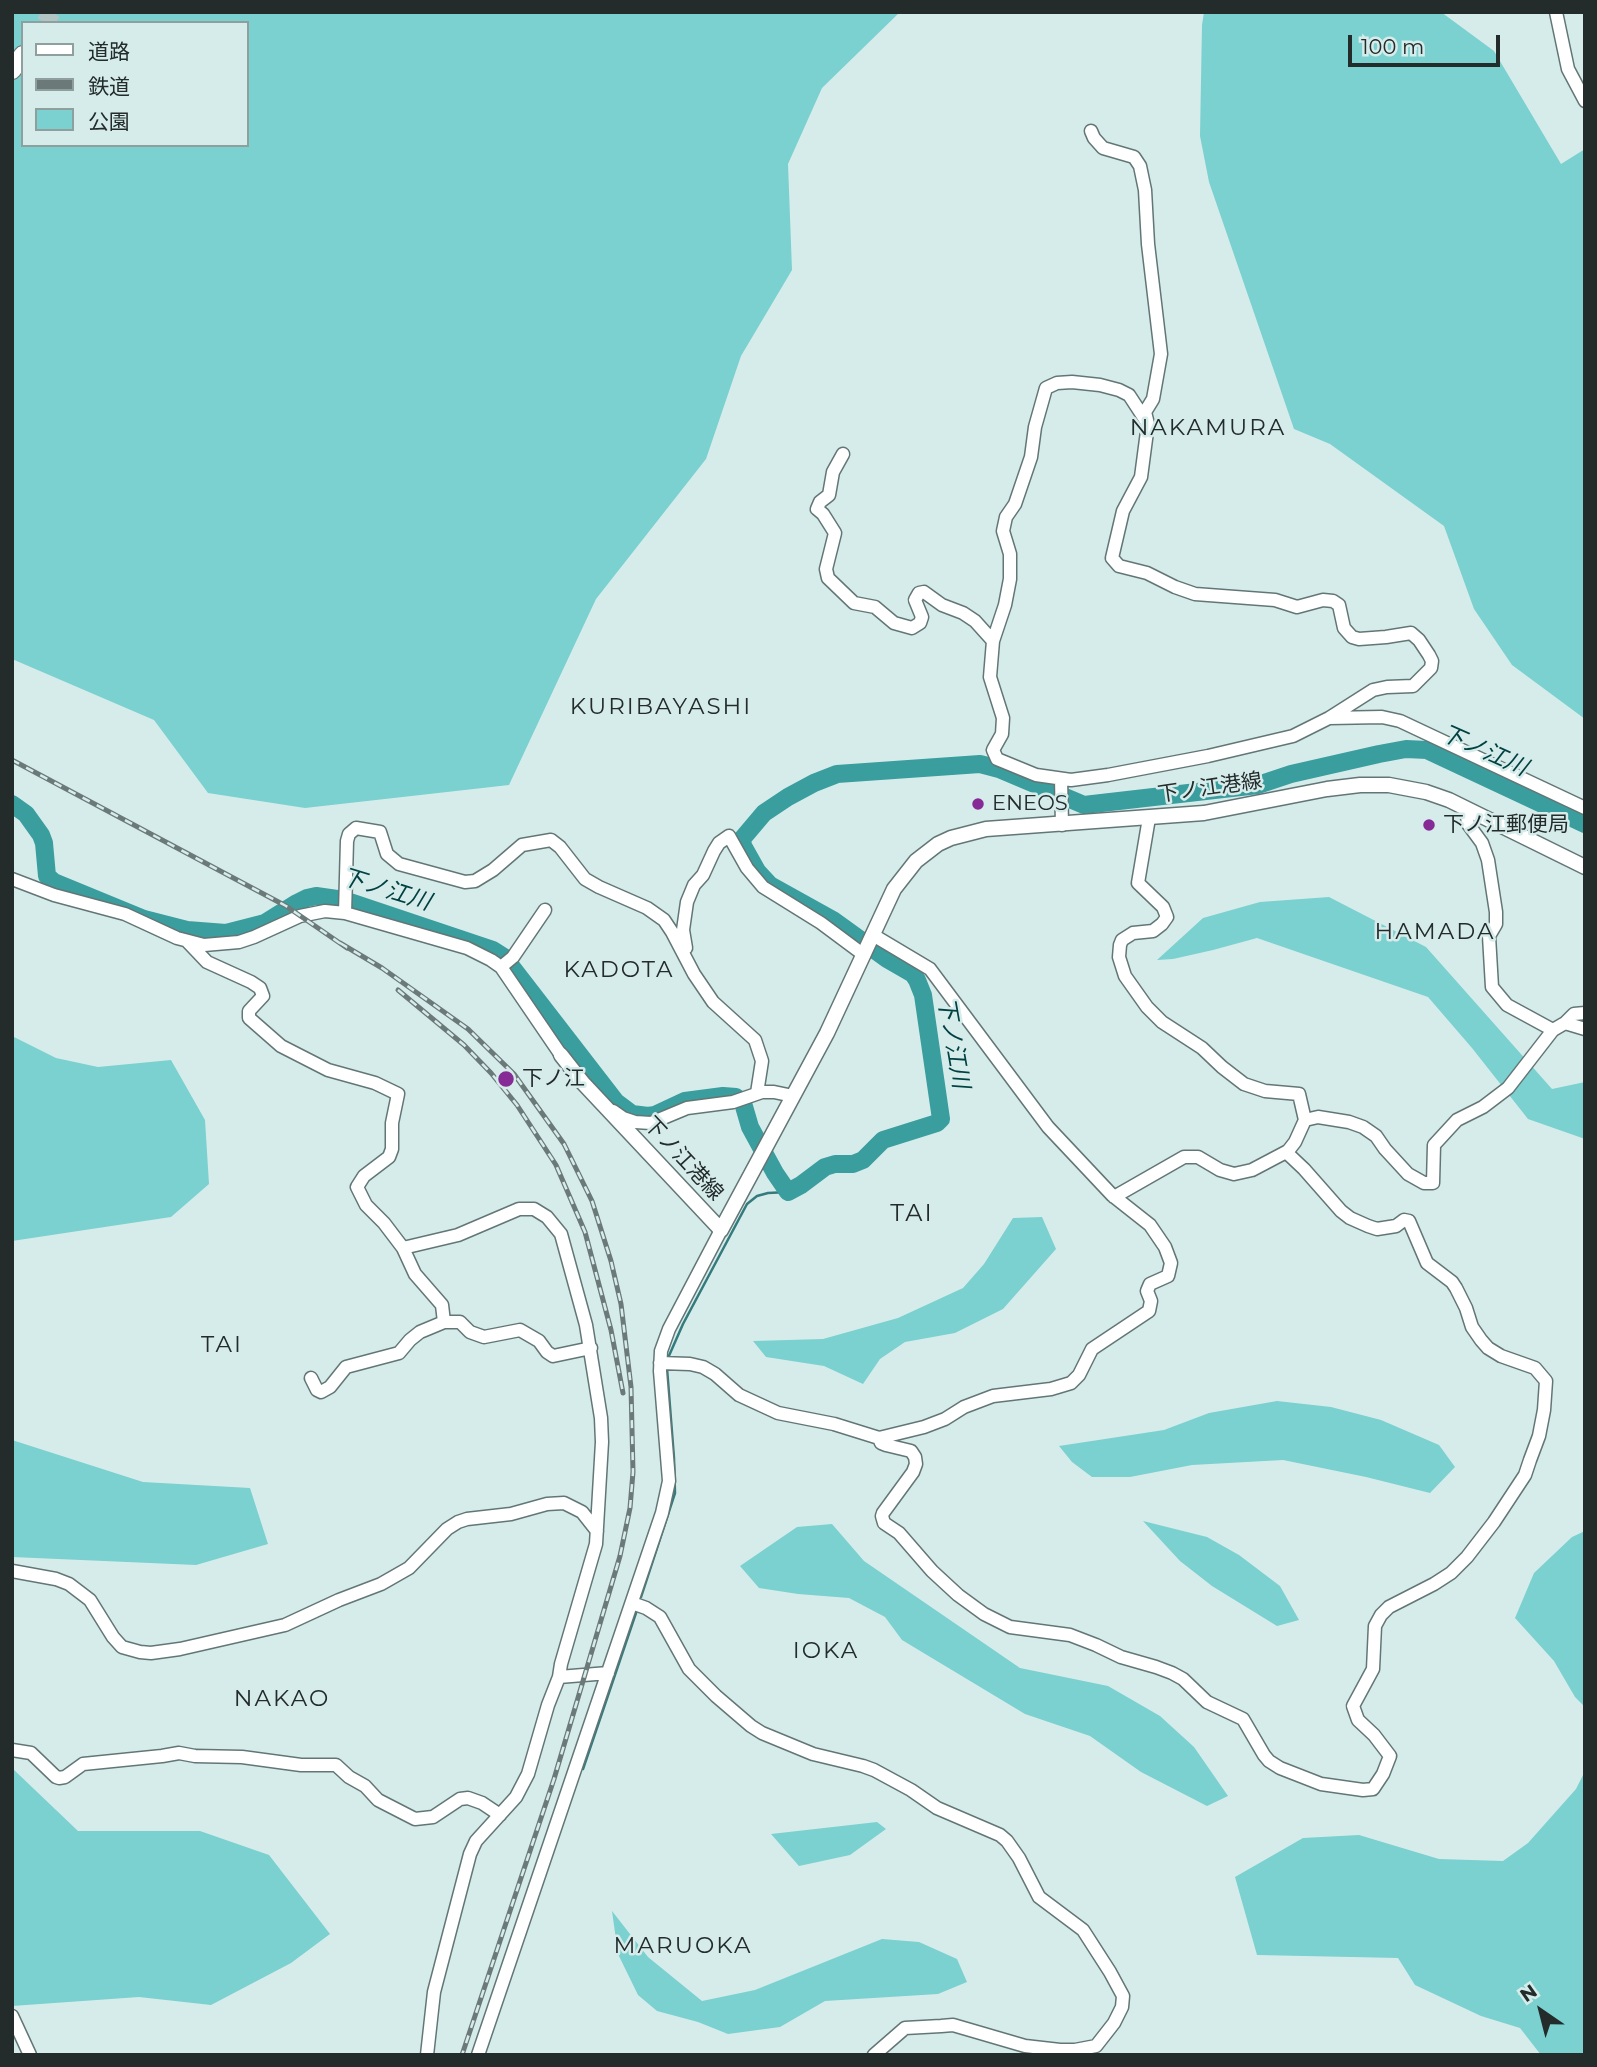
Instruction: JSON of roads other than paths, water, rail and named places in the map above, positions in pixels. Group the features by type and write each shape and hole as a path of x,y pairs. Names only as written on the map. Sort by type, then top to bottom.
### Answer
{"main road":[{"name":"下ノ江港線","path":"864,955 902,878 916,861 938,844 974,831 1062,817 1149,818 1227,810 1327,789 1388,785 1437,795 1585,867"},
{"path":"793,1096 864,955"},
{"name":"下ノ江港線","path":"561,1055 604,1106 721,1230 793,1096"}],"street":[{"path":"1556,12 1568,69 1585,102"},
{"path":"1091,131 1103,148 1134,157 1140,166 1161,354 1153,398 1145,412 1148,424 1141,477 1123,511 1112,558 1115,563 1147,573 1195,594 1275,600 1297,607 1323,600 1333,601 1339,606 1344,628 1352,637 1359,639 1411,633 1419,639 1429,655 1431,668 1413,686 1377,688 1329,718 1293,736 1273,742 1108,775 1062,781 1036,775 995,757 994,747 1004,727 990,677 993,641 1010,579 1010,554 1003,531 1006,517 1015,504 1031,457 1035,427 1046,388 1057,383 1072,382 1119,390 1129,395 1148,424"},
{"path":"843,454 833,472 829,495 820,502 817,509 835,533 826,569 828,578 854,603 875,607 894,623 912,628 920,623 922,617 915,600 919,593 924,592 942,605 969,617 993,641"},
{"path":"1329,718 1382,717 1400,721 1585,808"},
{"path":"1062,781 1062,817"},
{"path":"1466,809 1468,824 1482,843 1488,860 1496,912 1496,923 1489,936 1492,987 1507,1005 1559,1027 1585,1029"},
{"path":"1114,1197 1184,1157 1198,1157 1220,1170 1234,1174 1252,1170 1286,1152 1295,1142 1305,1120 1298,1094 1265,1091 1244,1084 1222,1068 1202,1048 1162,1022 1147,1007 1125,976 1119,957 1122,940 1133,933 1157,929 1167,917 1163,907 1138,883 1149,818"},
{"path":"345,906 347,841 349,834 356,828 380,832 384,848 392,860 399,864 464,882 475,881 493,870 522,845 551,840 586,879 659,915 713,1002 755,1040 762,1061 757,1093"},
{"path":"688,963 683,930 687,902 694,886 704,875 714,850 729,836 747,867 763,887 821,923 864,955"},
{"path":"12,879 54,895 125,914 187,941 211,945 254,937 305,914 345,906 505,964 561,1055"},
{"path":"505,964 545,910"},
{"path":"665,1363 690,1364 709,1370 739,1395 778,1413 834,1424 879,1438 924,1427 993,1396 1051,1389 1072,1382 1079,1375 1093,1349 1149,1311 1147,1291 1150,1284 1168,1276 1171,1264 1165,1247 1150,1225 1114,1197 1048,1127 930,969 873,935"},
{"path":"187,941 207,962 260,988 264,996 249,1011 249,1018 281,1046 333,1072 353,1075 398,1094 389,1157 364,1176 357,1187 366,1205 403,1248 415,1274 442,1305 444,1322"},
{"path":"1305,1120 1318,1117 1363,1127 1376,1136 1408,1174 1424,1183 1433,1183 1434,1145 1457,1120 1483,1107 1508,1088 1559,1027 1574,1014 1585,1013"},
{"path":"604,1106 623,1118 646,1123 658,1121 687,1108 738,1100 757,1093 774,1092 793,1096"},
{"path":"879,1438 881,1443 911,1451 916,1464 883,1513 884,1523 899,1533 932,1571 958,1595 984,1614 1010,1627 1070,1635 1121,1657 1172,1674 1183,1679 1207,1702 1243,1720 1269,1761 1280,1768 1321,1784 1373,1789 1390,1756 1358,1720 1353,1706 1373,1669 1375,1626 1389,1607 1451,1573 1494,1522 1525,1475 1539,1436 1546,1381 1535,1368 1501,1356 1481,1340 1472,1327 1456,1288 1427,1263 1409,1221 1404,1220 1396,1226 1377,1228 1350,1218 1286,1152"},
{"path":"403,1248 458,1235 519,1209 539,1211 552,1222 561,1234 591,1348 602,1442 596,1544 559,1676 528,1774 516,1797 476,1841 470,1854 434,1992 427,2055"},
{"path":"478,2055 662,1513 669,1481 663,1344 721,1230"},
{"path":"311,1378 321,1392 330,1387 349,1366 399,1353 420,1332 444,1322 459,1321 470,1332 481,1336 520,1330 539,1341 553,1356 591,1348"},
{"path":"12,1571 69,1584 90,1600 122,1647 151,1653 285,1625 381,1584 409,1568 447,1530 463,1520 511,1514 558,1502 582,1512 597,1531"},
{"path":"632,1603 660,1617 690,1669 716,1696 762,1733 813,1754 874,1770 937,1808 992,1830 1007,1841 1025,1866 1039,1897 1083,1930 1120,1989 1123,2000 1100,2050 1025,2046 953,2025 905,2028 874,2055"},
{"path":"559,1676 608,1673"},
{"path":"12,1750 31,1753 59,1778 65,1777 83,1764 179,1753 242,1757 301,1765 336,1765 365,1786 378,1800 415,1819 433,1816 460,1799 468,1798 482,1803 500,1815"},
{"path":"12,2017 30,2055"}],"waterway":[{"name":"下ノ江川","path":"12,804 26,814 41,835 47,876 54,882 144,919 187,930 226,933 265,923 297,903 316,896 344,900 493,950 504,957 616,1102 632,1114 655,1115 685,1101 736,1097 743,1103 750,1127 788,1192 825,1167 853,1164 863,1160 883,1140 937,1123 941,1119 923,995 913,974 887,959 833,920 770,885 757,871 743,846 742,839 764,813 814,783 837,774 980,764 999,769 1084,805 1258,785 1291,774 1379,754 1406,749 1427,750 1585,824"},
{"path":"668,1358 683,1324 747,1204 757,1196 788,1192"},
{"path":"641,1597 675,1493 667,1368"},
{"path":"583,1769 637,1610"}],"tunnel":[{"path":"46,21 52,12"}],"railway":[{"path":"12,760 286,906 347,948"},
{"path":"340,943 382,968 468,1029 514,1074 564,1144 592,1201 611,1261 621,1304 631,1387 633,1472 630,1508 620,1556 554,1779 462,2055"},
{"path":"398,990 464,1045 491,1073 517,1105 556,1165 585,1232 611,1330 623,1393"}],"place":[{"name":"ENEOS","path":"978,804"},
{"name":"下ノ江郵便局","path":"1429,825"},
{"name":"下ノ江","path":"506,1079"}],"district":[{"name":"NAKAMURA","path":"1208,428"},
{"name":"KURIBAYASHI","path":"661,707"},
{"name":"HAMADA","path":"1435,932"},
{"name":"KADOTA","path":"619,970"},
{"name":"TAI","path":"912,1214"},
{"name":"TAI","path":"222,1345"},
{"name":"IOKA","path":"826,1651"},
{"name":"NAKAO","path":"282,1699"},
{"name":"MARUOKA","path":"683,1946"}]}
